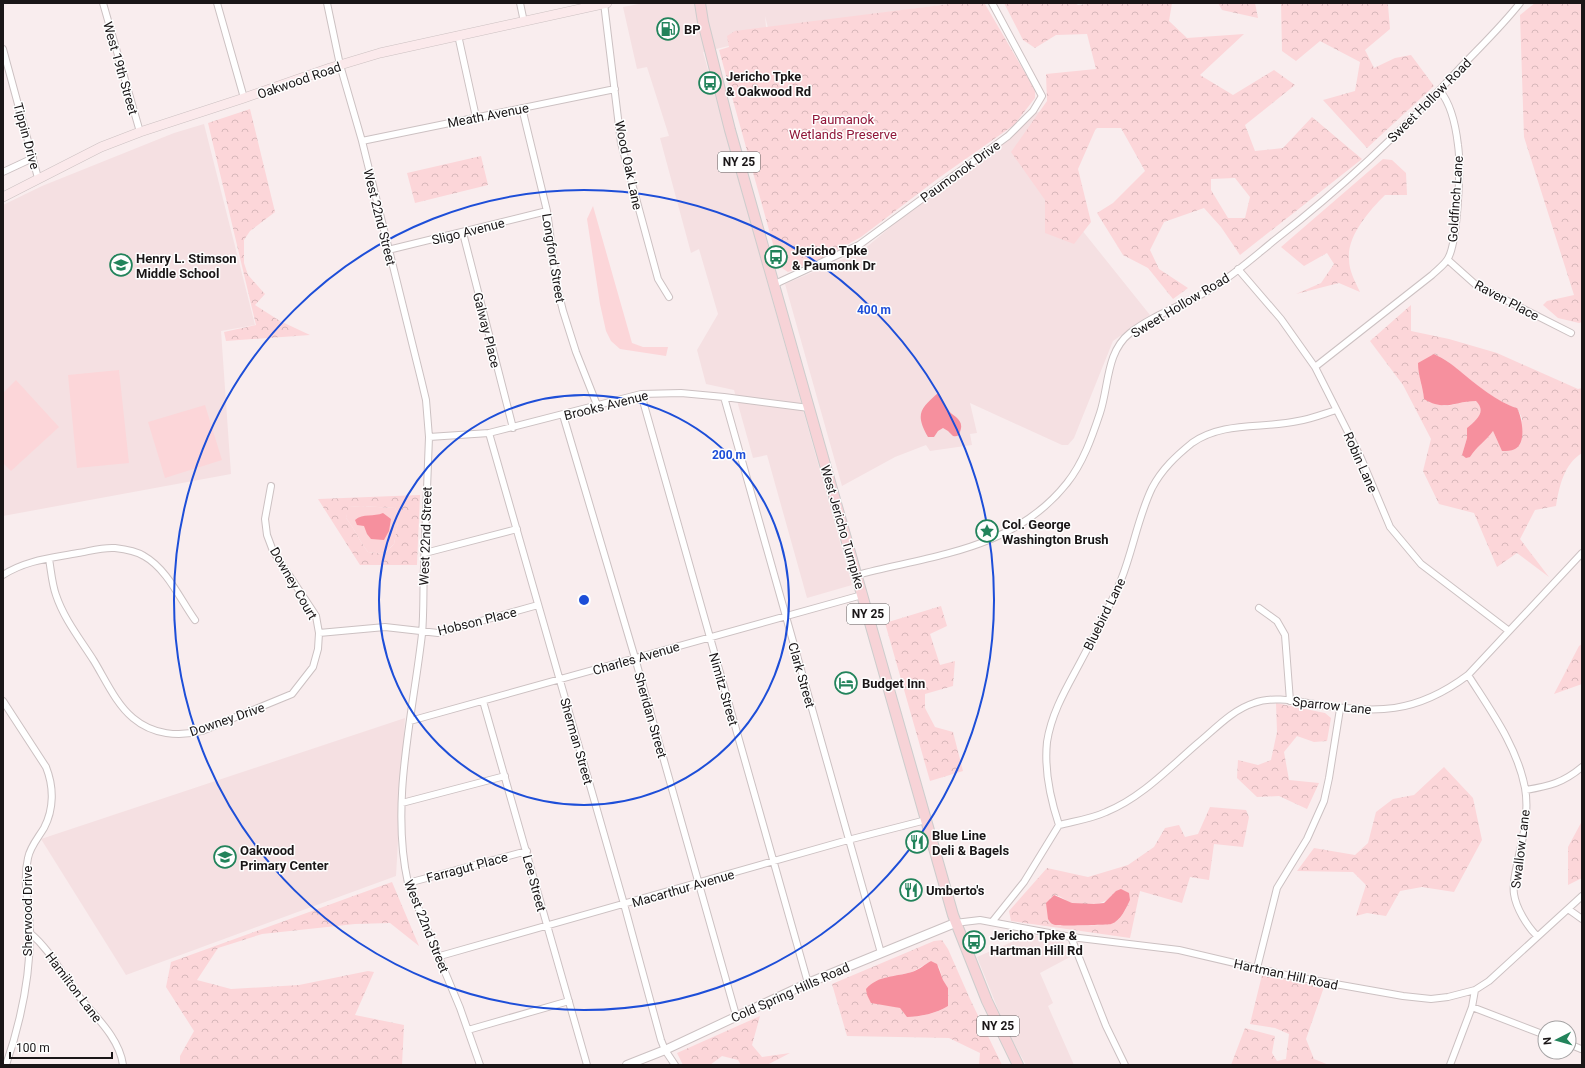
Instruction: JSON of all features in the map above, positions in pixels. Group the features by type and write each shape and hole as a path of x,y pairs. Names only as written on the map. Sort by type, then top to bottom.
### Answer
{"main road":[{"name":"Oakwood Road","path":"3,197 101,147 140,132 340,65 380,53 605,3"},
{"name":"West Jericho Turnpike","path":"700,3 703,22 730,130 775,284 955,923 994,1019 1018,1065"}],"street":[{"name":"West 19th Street","path":"103,3 140,132"},
{"path":"217,3 244,98"},
{"name":"West 22nd Street","path":"327,3 340,65 362,141 426,400 429,437 422,631 410,721 402,804 402,844 408,883 440,956 480,1065"},
{"path":"520,3 524,22"},
{"name":"Wood Oak Lane","path":"605,3 621,144 658,278 669,297"},
{"name":"Paumonok Drive","path":"775,284 860,245 1008,136 1033,111 1042,96 992,3"},
{"name":"Sweet Hollow Road","path":"857,575 974,547 993,540 1025,521 1048,504 1068,482 1081,460 1100,412 1116,349 1122,340 1152,319 1210,289 1238,269 1347,180 1440,90 1520,3"},
{"path":"458,35 476,117"},
{"name":"Tippin Drive","path":"3,48 38,178"},
{"name":"Meath Avenue","path":"362,141 614,89"},
{"name":"Goldfinch Lane","path":"1315,367 1432,275 1448,260 1453,244 1455,226 1458,147 1444,96 1440,90"},
{"name":"Longford Street","path":"522,108 547,211 557,287 563,311 576,352 597,405"},
{"path":"3,172 33,158"},
{"name":"Sligo Avenue","path":"388,250 547,211"},
{"name":"Galway Place","path":"462,233 513,428"},
{"name":"Raven Place","path":"1448,260 1476,285 1571,333"},
{"name":"Robin Lane","path":"1238,269 1281,319 1315,367 1361,458 1390,527 1421,564 1509,631"},
{"name":"Brooks Avenue","path":"429,437 489,433 642,394 681,393 809,408"},
{"name":"Nimitz Street","path":"642,394 808,983"},
{"name":"Clark Street","path":"724,397 881,953"},
{"name":"Bluebird Lane","path":"1059,825 1052,806 1047,772 1047,742 1052,721 1061,697 1095,634 1121,580 1143,512 1152,488 1161,473 1175,457 1194,442 1207,435 1241,427 1297,422 1336,410"},
{"name":"Sheridan Street","path":"564,415 635,658 736,1015"},
{"name":"Sherman Street","path":"489,433 624,904 664,1050"},
{"name":"Downey Court","path":"271,486 265,519 267,534 273,551 316,616 320,633"},
{"path":"425,553 517,529"},
{"path":"3,575 13,568 30,562 114,548 129,550 143,555 154,563 165,575 195,620"},
{"name":"Sparrow Lane","path":"1059,825 1090,818 1121,805 1149,785 1228,717 1255,702 1270,700 1290,701 1340,709 1378,710 1414,705 1449,689 1468,675 1582,553"},
{"name":"Downey Drive","path":"49,559 55,593 65,617 123,707 133,718 156,731 174,735 190,734 280,701 292,694 313,667 318,649 320,633"},
{"name":"Charles Avenue","path":"410,721 862,595"},
{"name":"Hobson Place","path":"320,633 385,627 438,633 538,605"},
{"path":"1259,608 1277,621 1285,635 1290,701"},
{"name":"Swallow Lane","path":"1468,675 1506,736 1522,773 1526,790 1525,830 1514,877 1514,894 1527,924 1536,936"},
{"name":"Sherwood Drive","path":"3,701 46,767 50,777 52,796 50,813 44,828 28,856 25,876 30,933 20,1011 6,1065"},
{"name":"Lee Street","path":"483,701 587,1065"},
{"path":"1257,968 1278,888 1307,839 1324,801 1340,709"},
{"path":"1526,790 1554,785 1572,775 1582,767"},
{"path":"402,804 505,776"},
{"name":"Macarthur Avenue","path":"440,956 698,884 848,840 926,820"},
{"path":"992,922 1024,882 1059,825"},
{"name":"Farragut Place","path":"408,883 527,851"},
{"name":"Hartman Hill Road","path":"955,923 980,920 1071,937 1179,950 1320,982 1424,998 1448,997 1475,990 1501,972 1536,936 1582,896"},
{"path":"1568,909 1582,919"},
{"name":"Cold Spring Hills Road","path":"627,1065 664,1050 736,1015 808,983 955,923"},
{"name":"Hamilton Lane","path":"30,933 42,943 73,988 114,1040 124,1065"},
{"path":"1071,937 1106,1026 1126,1065"},
{"path":"1450,1065 1472,1007 1475,990"},
{"path":"468,1030 569,1001"},
{"path":"1472,1007 1537,1032"},
{"path":"1577,1047 1581,1049"},
{"path":"664,1050 675,1065"}],"shaded area":[{"path":"644,3 957,3 768,28 765,16 767,37 703,52 852,585 807,598 767,455 753,458 734,390 706,384 697,350 718,314 699,249 691,253 660,138 669,136 647,67 637,69 623,7"},
{"path":"1100,94 1113,115 1052,166 1049,189 1150,315 1113,341 1074,438 1068,445 1062,445 970,403 977,433 970,434 972,445 930,451 926,445 895,457 842,486 785,284 862,251 945,181 1035,113"},
{"name":"Henry L. Stimson Middle School","path":"204,124 255,325 221,331 231,474 3,516 3,205 42,186 174,133"},
{"path":"1434,354 1451,364 1495,398 1517,408 1522,423 1522,436 1519,446 1512,450 1502,451 1493,431 1470,457 1466,458 1462,455 1467,438 1467,428 1479,416 1479,405 1476,401 1468,401 1450,405 1438,405 1424,399 1418,363"},
{"path":"938,393 949,412 960,421 961,428 958,436 953,436 943,428 938,431 934,437 928,437 924,429 921,412 927,403"},
{"path":"383,513 391,519 389,531 384,540 371,539 364,526 357,525 355,520 365,516"},
{"name":"Oakwood Primary Center","path":"405,718 396,876 126,975 41,839"},
{"path":"1121,889 1129,893 1130,900 1118,920 1111,924 1055,925 1048,919 1046,903 1054,895 1072,903 1094,904 1104,903 1116,891"},
{"path":"1031,935 1062,939 1070,957 1040,973 1053,1003 1048,1006 1074,1065 1026,1065 1006,1029 977,957"},
{"path":"931,961 937,964 943,980 948,988 948,1006 939,1011 928,1014 907,1017 900,1008 871,1003 866,989 871,984 888,977 915,971"}],"green space":[{"name":"Paumanok Wetlands Preserve","path":"957,3 985,4 1035,90 1035,98 1014,125 940,177 861,237 823,258 788,272 779,266 719,50 729,47 727,36 735,31"},
{"path":"1004,3 1075,3 1078,5 1094,3 1172,3 1169,21 1187,38 1244,34 1200,75 1233,95 1274,70 1295,85 1245,125 1255,151 1283,148 1312,117 1362,159 1240,255 1221,227 1204,208 1164,222 1150,250 1159,269 1188,288 1173,299 1148,268 1123,255 1097,213 1113,203 1145,171 1121,128 1096,128 1078,169 1091,222 1074,244 1045,233 1045,200 1011,152 1047,101 1046,74 1096,69 1087,34 1056,35 1035,48 1023,40","holes":["1235,178 1250,197 1245,218 1228,218 1211,190 1211,179"]},
{"path":"1218,3 1255,3 1258,18 1222,10"},
{"path":"1281,3 1386,3 1388,5 1390,29 1365,50 1374,68 1395,58 1411,55 1434,86 1367,148 1323,100 1355,91 1360,62 1320,41 1296,61 1282,51"},
{"path":"1535,3 1582,3 1582,322 1579,323 1558,318 1543,305 1547,301 1574,295 1524,137 1520,15"},
{"path":"250,109 275,212 250,231 244,240 244,263 248,275 265,294 255,305 280,321 310,335 226,341 224,332 256,325 208,123"},
{"path":"481,156 488,185 415,203 407,173"},
{"path":"1383,159 1392,160 1406,173 1407,195 1385,195 1366,216 1355,233 1349,250 1349,263 1360,292 1339,283 1296,294 1321,283 1334,264 1327,253 1304,266 1281,247"},
{"path":"593,206 632,343 643,347 668,347 666,356 620,349 611,341 606,331 600,304 587,219"},
{"path":"1411,305 1411,331 1449,339 1497,353 1578,389 1582,388 1582,453 1571,463 1563,476 1556,506 1535,510 1520,539 1549,577 1517,553 1497,567 1474,513 1439,504 1423,471 1431,439 1403,385 1370,341","holes":["1434,354 1495,398 1517,408 1522,418 1521,426 1498,442 1493,431 1470,457 1462,455 1467,438 1467,428 1479,416 1480,409 1476,401 1462,401 1453,405 1444,406 1424,399 1423,385"]},
{"path":"119,370 129,463 77,468 68,375"},
{"path":"16,380 59,427 11,471 3,463 3,393"},
{"path":"205,405 222,460 165,478 148,422"},
{"path":"420,495 417,565 360,565 318,499","holes":["361,506 395,508 399,516 394,544 384,554 368,552 346,518 349,507"]},
{"path":"361,506 395,508 399,516 394,544 383,554 368,552 346,518 348,507"},
{"path":"941,606 947,626 930,634 940,665 955,661 953,686 925,694 925,708 935,727 953,732 963,771 930,781 885,623"},
{"path":"1582,644 1582,684 1554,694 1579,646"},
{"path":"1276,703 1325,713 1331,718 1327,741 1314,742 1297,736 1284,752 1289,780 1319,783 1307,809 1279,796 1257,797 1237,778 1238,760 1258,765 1271,760 1277,732"},
{"path":"1444,767 1473,798 1482,840 1454,892 1422,887 1400,891 1386,916 1367,913 1356,916 1366,885 1353,872 1297,871 1314,848 1355,855 1368,843 1376,812 1393,799 1414,795"},
{"path":"1210,807 1246,810 1249,817 1243,847 1214,844 1209,880 1190,877 1182,903 1140,891 1130,938 1011,921 1009,911 1047,868 1088,877 1128,865 1154,847 1165,828 1179,825 1185,837 1198,834","holes":["1056,895 1071,903 1081,905 1093,905 1108,899 1112,895 1130,900 1122,915 1114,922 1099,925 1056,925 1050,898"]},
{"path":"1582,821 1582,878 1568,885 1568,847"},
{"path":"392,882 419,946 390,923 355,924 262,934 218,948 197,980 231,989 299,985 368,971 374,972 355,1015 404,1025 402,1065 180,1065 180,1056 194,1031 166,987 171,962"},
{"path":"942,940 948,949 1002,1065 979,1065 980,1053 949,1038 847,1036 832,984 934,941","holes":["931,961 939,967 943,980 948,988 948,1006 934,1013 908,1017 900,1008 870,1000 867,995 881,979 912,972"]},
{"path":"1262,975 1324,987 1306,1039 1314,1059 1329,1065 1231,1065 1245,1028 1275,1036 1272,1053 1277,1061 1286,1059 1289,1034 1275,1028 1250,1024"},
{"path":"760,1016 752,1045 762,1057 790,1053 767,1065 741,1065 738,1060 722,1056 710,1065 683,1065 677,1053"}],"place":[{"name":"BP","path":"668,29"},
{"name":"Jericho Tpke & Oakwood Rd","path":"710,83"},
{"name":"Jericho Tpke & Paumonk Dr","path":"776,257"},
{"name":"Henry L. Stimson Middle School","path":"121,265"},
{"name":"Col. George Washington Brush","path":"987,531"},
{"name":"Budget Inn","path":"846,683"},
{"name":"Blue Line Deli & Bagels","path":"917,842"},
{"name":"Oakwood Primary Center","path":"225,857"},
{"name":"Umberto's","path":"911,890"},
{"name":"Jericho Tpke & Hartman Hill Rd","path":"974,942"}]}
